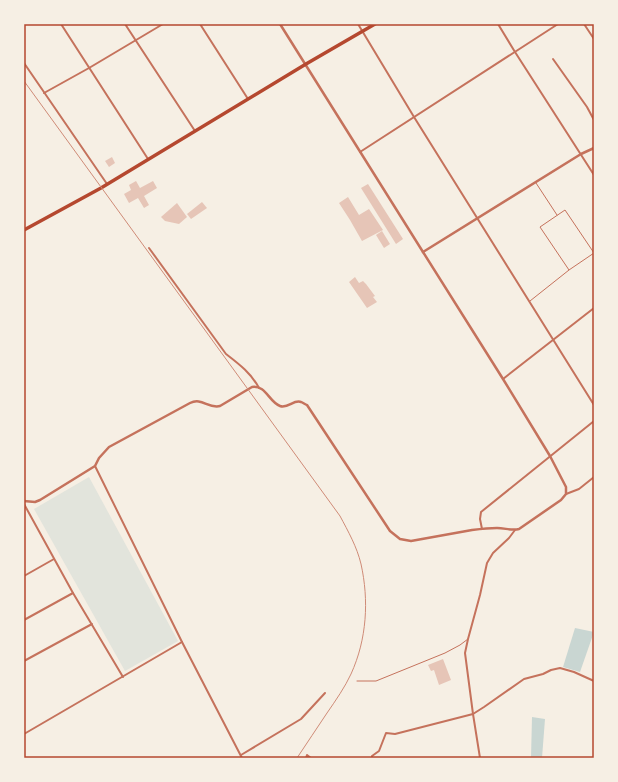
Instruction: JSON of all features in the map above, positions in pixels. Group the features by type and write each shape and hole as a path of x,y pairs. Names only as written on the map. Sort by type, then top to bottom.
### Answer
{"main road":[{"path":"24,230 107,184 375,24"}],"street":[{"path":"61,24 148,159"},
{"path":"125,24 195,132"},
{"path":"44,93 163,24"},
{"path":"200,24 248,99"},
{"path":"280,24 550,456 566,487 566,494"},
{"path":"358,24 477,219 530,301 594,405"},
{"path":"498,24 594,175"},
{"path":"360,152 558,24"},
{"path":"584,24 594,39"},
{"path":"553,59 587,107 594,120"},
{"path":"24,63 107,184"},
{"path":"423,252 581,154 594,148"},
{"path":"149,248 226,354 241,365 254,379 259,388"},
{"path":"503,379 594,308"},
{"path":"24,501 34,502 40,500 95,466 99,458 109,447 190,403 200,401 215,408 252,387 259,388 265,392 275,403 280,406 286,407 296,402 302,402 307,405 390,531 400,539 412,540 482,529 520,529 561,500 566,494 580,489 594,477"},
{"path":"482,529 480,519 481,512 594,421"},
{"path":"95,466 182,642 242,758"},
{"path":"24,504 73,593 123,676"},
{"path":"480,758 465,653 487,563 493,553 515,530"},
{"path":"24,576 55,559"},
{"path":"24,620 73,593"},
{"path":"24,661 92,624"},
{"path":"24,734 182,642"},
{"path":"372,758 372,756 379,751 386,733 395,734 473,714 524,679 560,668 574,672 594,681"},
{"path":"241,755 301,719 325,693"},
{"path":"306,758 308,755 311,758"}],"lane":[{"path":"536,182 557,216"},
{"path":"530,301 569,270 594,253 565,210 540,227 569,270"},
{"path":"357,681 376,682 445,653 468,639"}],"shaded area":[{"path":"89,477 178,641 125,671 34,509"},
{"path":"575,628 594,632 580,672 563,667"},
{"path":"532,717 545,719 542,758 531,758"}],"building":[{"path":"112,157 115,163 109,167 105,161"},
{"path":"136,181 140,188 153,181 157,188 144,196 149,205 144,208 138,198 129,203 124,194 131,190 129,185"},
{"path":"368,184 403,239 396,244 361,188"},
{"path":"348,197 359,215 369,209 383,230 362,241 339,203"},
{"path":"202,202 207,208 191,219 187,214"},
{"path":"177,203 187,217 179,224 165,221 161,217"},
{"path":"382,231 390,244 384,248 376,235"},
{"path":"355,277 359,283 363,281 366,284 375,296 373,297 377,302 367,308 349,282"},
{"path":"443,659 451,680 439,685 434,670 431,671 428,665"}],"railway":[{"path":"24,81 340,516 355,545 364,578 366,605 360,647 356,661 346,684 297,758"}]}
